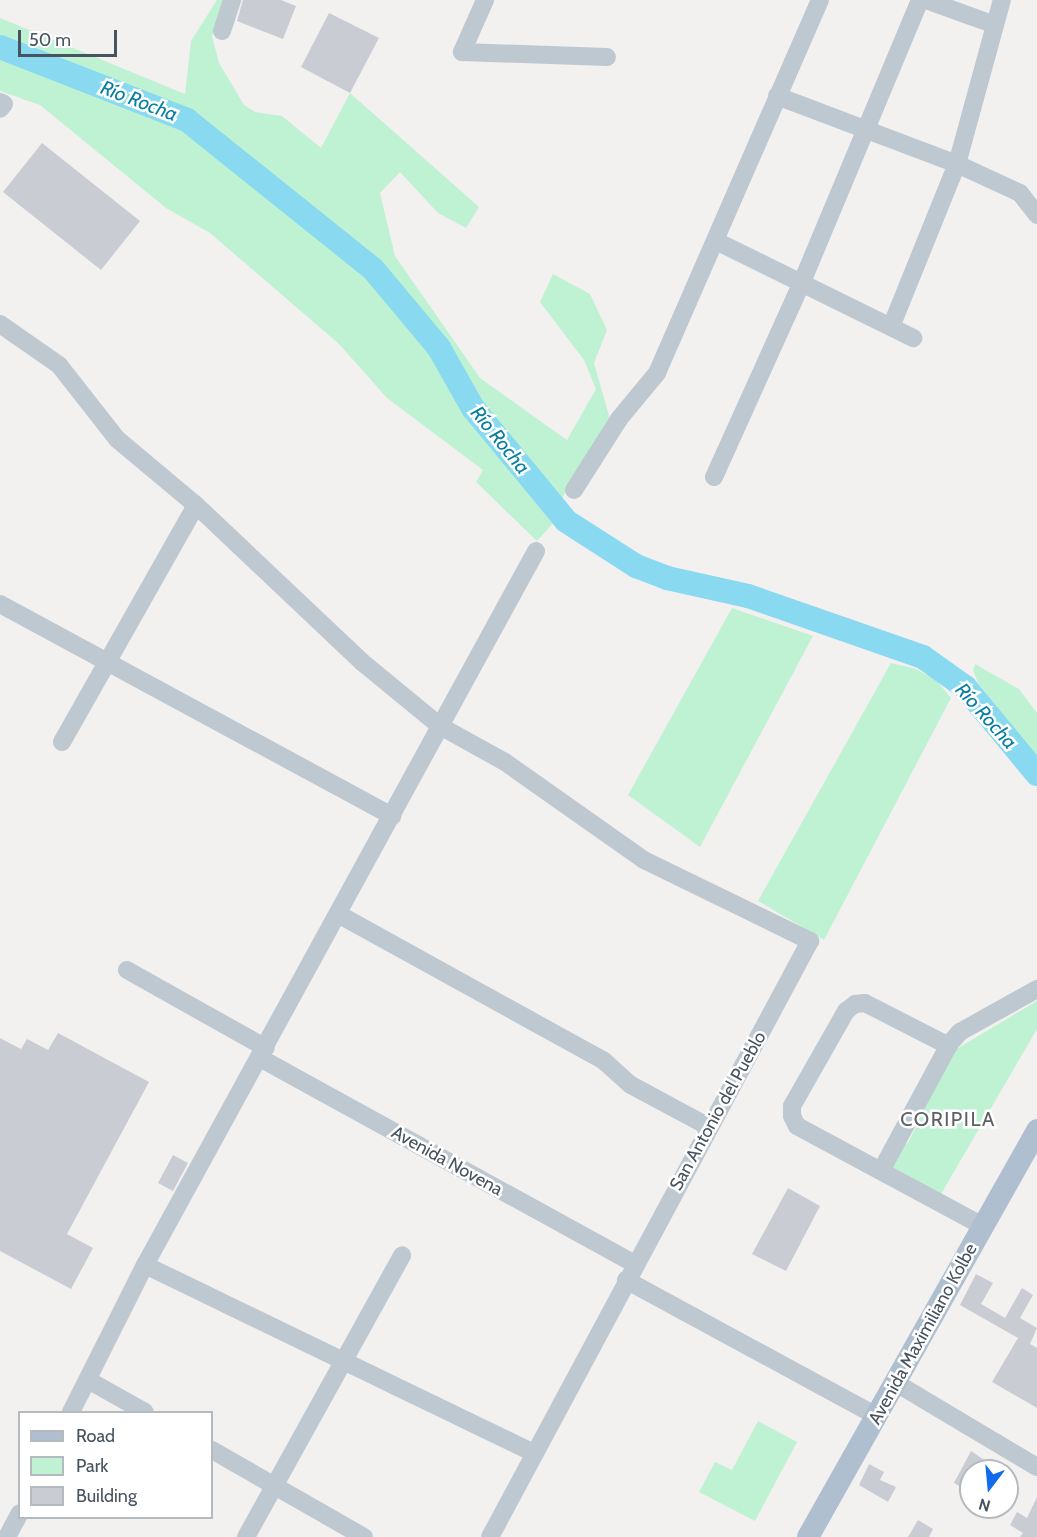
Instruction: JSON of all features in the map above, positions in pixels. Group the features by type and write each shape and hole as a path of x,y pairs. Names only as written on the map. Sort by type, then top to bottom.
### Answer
{"main road":[{"name":"Avenida Maximiliano Kolbe","path":"808,1537 1037,1130"}],"street":[{"path":"222,31 232,0"},
{"path":"485,0 462,52 607,57"},
{"path":"574,490 619,419 657,373 820,0"},
{"path":"714,477 802,282 920,0"},
{"path":"926,0 995,25"},
{"path":"891,327 957,164 1002,0"},
{"path":"777,96 957,164 1020,193 1037,215"},
{"path":"0,102 4,104 0,109"},
{"path":"716,242 913,338"},
{"path":"0,324 59,365 117,439 196,505 362,662 440,726"},
{"path":"62,742 196,505"},
{"path":"72,1411 145,1265 536,551"},
{"path":"0,604 392,816"},
{"name":"San Antonio del Pueblo","path":"440,726 505,762 644,860 810,941 630,1272 490,1537"},
{"path":"338,914 604,1061 631,1085 709,1127"},
{"name":"Avenida Novena","path":"127,970 630,1272 877,1416"},
{"path":"881,1171 949,1046 960,1032 1037,989"},
{"path":"949,1046 865,1003 855,1004 846,1011 792,1106 797,1126 983,1226"},
{"path":"246,1537 402,1255"},
{"path":"145,1265 344,1359 534,1453"},
{"path":"88,1380 142,1411"},
{"path":"896,1383 1037,1467"},
{"path":"213,1451 364,1537"},
{"path":"6,1532 18,1516"}],"green space":[{"path":"217,0 224,0 212,36 219,63 244,105 255,112 282,116 321,148 350,93 479,207 466,228 438,213 400,172 380,193 395,256 480,378 567,440 596,389 584,360 540,302 553,274 590,294 607,330 594,363 610,419 562,498 471,387 450,347 382,265 189,112 25,50 0,37 0,18 185,94 191,41"},
{"path":"0,54 187,127 366,273 433,349 463,405 556,520 537,541 476,482 483,470 387,398 339,344 210,233 166,208 40,105 0,91"},
{"path":"732,608 813,636 700,847 628,795"},
{"path":"891,663 916,669 936,680 951,698 824,940 758,901"},
{"path":"975,664 1019,689 1037,713 1037,759 978,683 973,670"},
{"path":"1037,1001 1037,1029 941,1194 891,1166 901,1146 908,1143 953,1051"},
{"path":"758,1421 797,1442 755,1521 699,1492 715,1462 732,1470"}],"building":[{"path":"243,0 281,0 296,6 283,39 237,21"},
{"path":"329,13 379,38 350,93 301,67"},
{"path":"42,143 140,221 101,270 3,192"},
{"path":"58,1033 149,1082 67,1234 93,1248 71,1289 0,1251 0,1038 21,1049 27,1039 48,1050"},
{"path":"173,1155 188,1163 173,1191 158,1183"},
{"path":"788,1188 820,1206 786,1271 752,1254"},
{"path":"976,1274 993,1283 981,1304 1005,1318 1022,1288 1033,1295 1020,1318 1037,1328 1030,1344 1037,1348 1037,1408 992,1382 1018,1338 960,1305"},
{"path":"971,1451 983,1459 967,1459"},
{"path":"869,1464 884,1472 880,1480 896,1487 888,1502 859,1485"},
{"path":"959,1474 959,1486 954,1483"},
{"path":"1037,1497 1037,1537 1020,1537 1023,1533 1010,1525 1013,1519 1019,1519 1019,1513 1027,1518"},
{"path":"918,1520 933,1529 929,1537 908,1537"}],"waterway":[{"name":"Río Rocha","path":"0,47 187,120 373,269 439,348 473,408 566,521 636,566 667,578 748,596 923,657 965,687 1037,774"}],"district":[{"name":"CORIPILA","path":"948,1119"}]}
